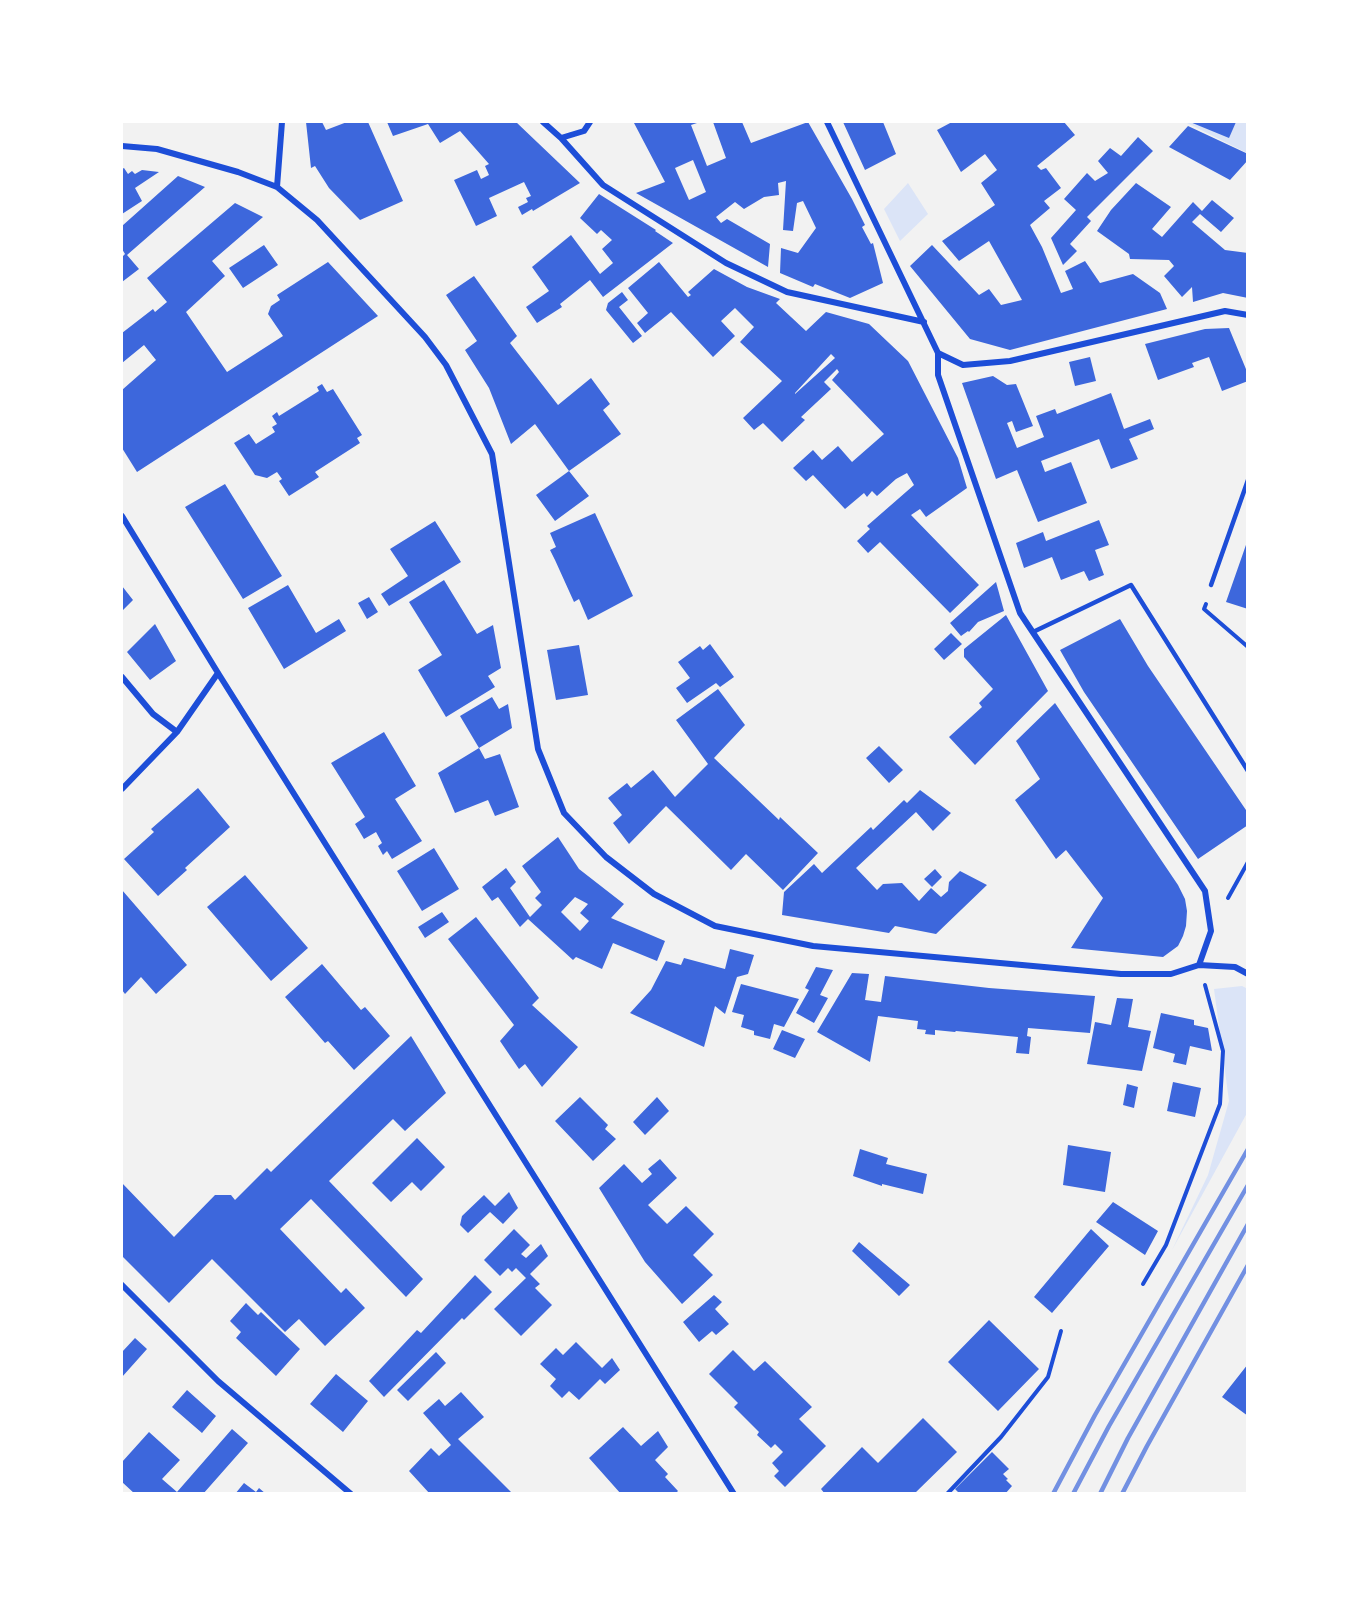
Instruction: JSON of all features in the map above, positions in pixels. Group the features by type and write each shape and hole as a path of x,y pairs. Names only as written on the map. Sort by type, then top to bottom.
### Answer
{"street":[{"path":"277,187 282,122"},
{"path":"543,122 561,138 603,185 726,263 787,292 924,322"},
{"path":"561,138 584,131 590,122"},
{"path":"827,122 938,352 938,375 1020,613 1205,891 1211,931 1199,965"},
{"path":"122,146 157,149 238,172 277,187 317,220 425,337 446,365 492,454 538,749 564,813 606,857 654,894 716,926 813,946 1121,974 1171,974 1199,965 1235,967 1248,974"},
{"path":"938,352 963,364 1010,361 1225,311 1248,315"},
{"path":"122,516 218,673 734,1494"},
{"path":"122,789 177,732 218,673"},
{"path":"122,678 153,714 177,732"},
{"path":"122,1285 218,1381 351,1494"}],"lane":[{"path":"1211,585 1248,480"},
{"path":"1033,632 1131,585 1248,771"}],"path":[{"path":"1211,585 1204,609 1248,646"},
{"path":"1143,1284 1166,1245 1220,1104 1223,1051 1199,965"},
{"path":"947,1494 1001,1437 1048,1377 1061,1331"}],"shaded area":[{"path":"1185,122 1247,122 1247,153"},
{"path":"908,183 928,214 900,241 884,209"},
{"path":"1242,986 1248,989 1247,1113 1172,1250 1208,1175 1229,1101 1214,989"}],"building":[{"path":"306,122 322,122 326,130 347,122 368,122 403,201 360,220 329,188 315,166 311,168"},
{"path":"387,122 516,122 580,183 533,211 532,209 522,215 518,207 528,202 526,198 531,196 524,182 489,198 497,216 476,226 454,180 477,170 481,179 489,175 485,166 489,164 460,131 440,143 428,124 393,136"},
{"path":"700,122 691,125 707,166 726,158 713,122 742,122 751,143 808,122 865,225 862,227 871,244 873,243 883,283 850,298 815,284 813,287 780,273 781,248 798,253 816,228 803,201 797,203 793,231 783,230 786,181 778,183 779,195 764,197 744,209 735,202 716,217 721,223 727,219 770,244 768,267 636,193 665,182 634,123","holes":["693,160 706,192 689,200 675,168"]},
{"path":"843,122 883,122 896,154 865,170"},
{"path":"952,122 1064,122 1075,135 1037,166 1041,170 1046,168 1061,188 1044,201 1050,208 1030,225 1061,293 1073,289 1065,271 1085,261 1100,283 1133,274 1160,293 1167,309 1010,350 970,339 910,266 932,245 979,295 989,289 1001,305 1022,300 989,241 959,261 942,241 995,205 981,183 997,170 985,154 961,172 937,130"},
{"path":"1190,122 1236,122 1229,138"},
{"path":"1188,126 1248,154 1248,160 1230,180 1169,147"},
{"path":"1138,137 1153,151 1087,217 1091,221 1070,244 1077,251 1063,265 1051,238 1076,210 1064,199 1087,173 1095,181 1108,173 1098,161 1110,148 1121,156"},
{"path":"124,168 128,174 132,171 135,174 142,170 159,172 135,188 142,201 122,214 122,169"},
{"path":"178,176 205,187 127,255 139,269 122,282 122,257 125,254 122,249 122,226"},
{"path":"1136,183 1171,207 1152,229 1162,237 1193,202 1202,211 1212,200 1234,218 1221,232 1200,214 1192,222 1225,250 1248,253 1248,298 1223,293 1193,302 1192,287 1182,297 1164,276 1174,266 1169,260 1130,259 1129,254 1097,231 1111,210"},
{"path":"599,194 673,243 603,297 590,280 560,304 562,307 537,323 526,307 549,291 532,267 571,235 600,274 613,263 602,249 612,240 601,230 597,234 580,218"},
{"path":"235,203 263,217 212,261 225,276 186,312 227,372 283,336 268,314 271,306 280,300 277,295 328,262 378,316 137,472 122,448 122,390 156,360 144,345 122,363 122,333 153,309 155,312 167,302 147,278"},
{"path":"264,245 278,265 243,288 229,268"},
{"path":"659,262 688,297 691,295 688,292 714,269 747,287 780,299 776,303 806,331 826,312 869,324 908,361 958,458 967,488 926,517 920,509 911,515 979,585 950,613 880,542 868,553 857,541 870,529 867,526 914,485 907,473 896,479 877,496 872,491 867,497 864,493 845,509 813,475 806,481 793,468 813,450 822,460 838,446 852,462 884,434 832,380 839,372 837,369 824,382 831,389 801,417 805,420 782,442 763,423 754,430 743,418 782,381 740,342 754,327 735,308 721,321 735,336 713,357 671,312 645,333 637,323 648,313 628,288","holes":["831,354 835,358 795,394"]},
{"path":"474,276 517,336 510,343 558,405 591,378 610,404 603,410 621,434 569,471 535,424 511,444 489,388 465,350 477,341 446,295"},
{"path":"622,292 628,300 619,307 642,336 633,343 606,310 608,303"},
{"path":"1229,328 1248,374 1248,381 1222,391 1209,357 1192,363 1194,367 1158,380 1145,344 1205,329"},
{"path":"1090,357 1096,381 1075,386 1069,362"},
{"path":"993,376 1007,385 1016,384 1033,426 1016,432 1012,421 1007,423 1017,448 1044,437 1036,416 1055,409 1057,414 1111,393 1124,429 1150,419 1154,429 1129,439 1138,459 1111,469 1099,439 1041,461 1045,472 1071,462 1087,503 1038,522 1017,470 996,479 962,383"},
{"path":"322,384 327,392 333,389 362,435 357,438 360,443 315,472 319,477 289,496 279,481 282,479 277,472 267,478 255,475 234,443 249,434 256,444 275,432 272,427 277,424 272,416 277,412 279,416 319,391 317,387"},
{"path":"569,471 589,496 555,521 536,495"},
{"path":"225,484 282,576 243,599 185,507"},
{"path":"595,513 633,596 588,620 579,599 574,602 550,550 556,547 550,533"},
{"path":"1099,520 1109,545 1095,550 1104,575 1089,581 1084,571 1061,580 1052,557 1024,568 1016,543 1043,532 1046,541"},
{"path":"435,521 461,562 389,606 381,594 408,576 390,549"},
{"path":"1248,542 1248,609 1226,602"},
{"path":"444,580 477,634 493,625 501,668 488,676 495,687 446,717 418,670 442,655 409,602"},
{"path":"996,582 1004,611 978,622 969,632 961,636 950,623"},
{"path":"288,585 316,633 339,619 346,631 284,669 248,608"},
{"path":"122,586 133,600 122,611"},
{"path":"369,597 378,612 367,619 358,603"},
{"path":"1006,615 1048,691 975,765 949,737 982,707 979,703 993,689 964,657 964,649"},
{"path":"1120,619 1148,666 1248,813 1248,825 1198,859 1084,692 1060,650"},
{"path":"155,624 176,661 150,680 127,652"},
{"path":"951,633 962,644 944,660 934,649"},
{"path":"710,644 734,677 720,687 716,683 687,703 676,688 690,678 678,662 700,646 703,650"},
{"path":"579,645 588,695 556,700 547,650"},
{"path":"718,689 745,725 714,758 779,820 780,817 818,853 783,890 746,854 731,870 666,806 629,844 613,823 622,815 608,798 627,783 631,788 653,770 675,797 708,764 676,720"},
{"path":"492,697 499,709 508,704 512,728 479,748 460,716"},
{"path":"1055,703 1178,885 1185,899 1187,911 1183,936 1178,946 1163,957 1071,948 1103,898 1066,850 1056,859 1015,800 1040,779 1016,741"},
{"path":"384,732 416,786 395,799 422,841 392,859 387,851 383,855 378,846 382,843 376,832 364,839 355,824 365,817 331,763"},
{"path":"879,746 903,770 889,783 866,758"},
{"path":"479,748 485,759 500,754 519,807 495,816 488,800 455,813 438,773"},
{"path":"198,788 230,827 158,896 124,859 154,832 151,829"},
{"path":"920,790 951,813 933,831 916,812 856,868 877,890 883,884 902,883 919,901 931,888 941,897 948,891 949,882 960,871 987,885 936,934 895,926 889,933 782,915 784,892 814,864 822,873 871,827 873,830 904,800 907,803"},
{"path":"558,837 579,869 624,904 611,918 665,941 657,961 613,943 602,969 576,957 573,960 528,919 520,927 498,897 492,901 482,887 506,868 516,882 510,888 530,917 542,905 535,898 541,892 522,866","holes":["575,897 588,904 580,913 589,921 580,931 561,912"]},
{"path":"434,848 459,889 422,911 397,871"},
{"path":"935,869 942,877 932,887 924,879"},
{"path":"245,875 308,948 271,981 207,907"},
{"path":"122,890 187,965 156,994 141,977 125,994 122,990"},
{"path":"442,912 449,922 425,938 418,927"},
{"path":"476,917 539,998 532,1005 578,1047 542,1087 525,1064 519,1069 500,1041 514,1025 448,939"},
{"path":"730,949 754,955 748,974 737,977 725,1014 715,1006 704,1047 630,1013 651,990 666,961 681,965 684,958 725,969"},
{"path":"322,964 361,1010 365,1007 390,1036 354,1070 328,1041 325,1043 285,997"},
{"path":"816,967 833,970 820,995 828,998 814,1023 796,1013 809,990 805,988"},
{"path":"852,973 869,974 865,1000 881,1002 885,976 989,988 1095,996 1090,1033 1028,1028 1027,1036 1031,1037 1029,1054 1016,1053 1018,1037 935,1030 935,1035 925,1034 926,1030 917,1029 918,1021 878,1016 870,1062 817,1032"},
{"path":"741,984 799,999 784,1027 774,1024 770,1039 754,1035 754,1031 741,1027 744,1015 732,1012"},
{"path":"1117,998 1133,999 1128,1027 1151,1031 1142,1071 1087,1064 1095,1022 1111,1025"},
{"path":"1161,1013 1194,1020 1194,1025 1208,1028 1212,1051 1190,1046 1186,1065 1173,1062 1175,1054 1153,1048"},
{"path":"782,1030 805,1039 795,1058 773,1049"},
{"path":"411,1036 446,1093 405,1131 393,1119 329,1181 423,1279 406,1297 311,1199 280,1229 341,1293 346,1288 365,1308 325,1346 299,1319 285,1332 212,1259 169,1303 122,1256 122,1183 174,1237 215,1195 231,1195 235,1200 267,1168 271,1172"},
{"path":"1173,1082 1201,1088 1195,1117 1167,1111"},
{"path":"1127,1084 1138,1087 1134,1108 1123,1105"},
{"path":"580,1097 608,1125 605,1129 616,1139 593,1161 555,1121"},
{"path":"657,1097 669,1111 645,1135 633,1122"},
{"path":"417,1138 445,1167 421,1191 412,1182 391,1202 372,1183"},
{"path":"1068,1145 1111,1152 1105,1192 1063,1185"},
{"path":"860,1149 888,1158 886,1164 927,1174 923,1194 882,1184 882,1186 853,1176"},
{"path":"660,1159 677,1178 648,1205 667,1224 686,1206 714,1234 693,1255 713,1275 682,1304 645,1262 599,1188 624,1164 642,1183 652,1174 648,1169"},
{"path":"509,1192 518,1208 503,1224 490,1212 468,1233 460,1225 462,1216 484,1195 495,1206"},
{"path":"1113,1202 1158,1231 1145,1255 1096,1222"},
{"path":"514,1229 530,1245 521,1254 526,1258 541,1244 548,1256 530,1274 540,1284 535,1288 552,1305 521,1336 494,1309 526,1278 516,1268 512,1272 508,1268 500,1276 484,1260"},
{"path":"1091,1229 1109,1246 1052,1313 1034,1297"},
{"path":"859,1242 910,1285 899,1296 852,1251"},
{"path":"475,1275 492,1292 464,1320 462,1318 384,1397 369,1381 417,1330 421,1333"},
{"path":"714,1295 722,1302 715,1309 729,1324 716,1335 712,1331 699,1342 683,1322"},
{"path":"246,1303 258,1315 261,1312 300,1349 276,1376 236,1338 241,1332 230,1321"},
{"path":"989,1320 1039,1369 998,1411 948,1362"},
{"path":"135,1338 147,1349 122,1377 122,1352"},
{"path":"576,1342 602,1368 612,1358 620,1370 605,1384 600,1379 579,1400 569,1391 562,1398 550,1386 556,1379 540,1364 556,1348 563,1355"},
{"path":"733,1350 754,1371 765,1361 812,1407 799,1419 826,1446 785,1487 774,1476 779,1471 772,1463 783,1452 775,1444 771,1448 757,1435 759,1432 734,1407 738,1403 709,1374"},
{"path":"436,1352 446,1363 408,1401 397,1390"},
{"path":"1248,1364 1248,1416 1222,1397"},
{"path":"336,1374 368,1401 343,1432 310,1404"},
{"path":"187,1390 216,1416 202,1433 172,1407"},
{"path":"461,1392 484,1417 458,1439 513,1494 430,1494 409,1471 431,1448 439,1456 451,1445 423,1413 439,1399 445,1406"},
{"path":"923,1418 957,1452 914,1494 825,1494 821,1489 862,1447 878,1463"},
{"path":"623,1427 641,1446 658,1431 668,1447 655,1460 668,1474 665,1477 678,1491 675,1494 621,1494 589,1458"},
{"path":"232,1429 248,1443 203,1494 135,1494 122,1482 122,1462 149,1432 180,1460 162,1479 177,1492"},
{"path":"992,1452 1009,1469 1003,1474 1012,1486 1005,1494 960,1494 955,1489"},
{"path":"244,1483 256,1492 259,1488 266,1494 235,1494"}],"railway":[{"path":"1053,1494 1095,1415 1248,1149"},
{"path":"1073,1494 1109,1426 1248,1185"},
{"path":"1100,1494 1128,1438 1248,1224"},
{"path":"1122,1494 1248,1265"}]}
